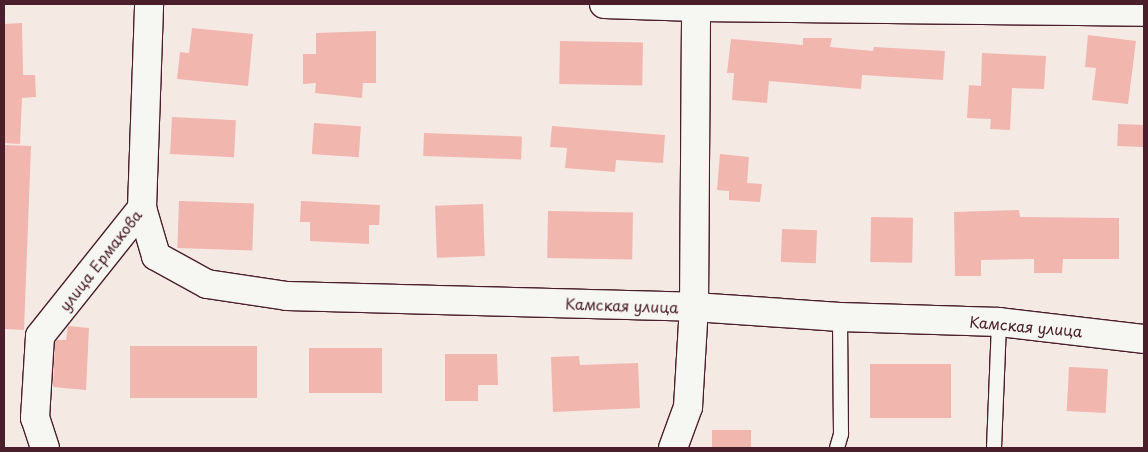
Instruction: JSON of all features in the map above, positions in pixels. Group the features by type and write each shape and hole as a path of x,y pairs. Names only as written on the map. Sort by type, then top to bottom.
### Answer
{"street":[{"name":"улица Ермакова","path":"45,448 36,418 40,336 142,208 150,4"},
{"path":"604,4 1144,12"},
{"path":"673,448 688,406 694,307 696,5"},
{"name":"Камская улица","path":"142,208 156,256 207,284 287,296 694,307 840,317 999,322 1144,339"}],"lane":[{"path":"837,448 841,434 840,317"},
{"path":"994,448 999,322"}],"building":[{"path":"22,23 23,75 35,75 36,97 22,98 20,144 4,143 4,24"},
{"path":"192,28 253,34 248,86 177,79 180,52 189,53"},
{"path":"376,31 376,83 363,83 362,98 315,93 316,83 303,84 303,54 316,54 316,33"},
{"path":"1088,35 1136,41 1128,104 1092,100 1096,68 1085,67"},
{"path":"803,38 832,38 830,47 873,51 874,47 945,51 943,80 862,75 861,89 769,81 767,103 732,100 734,73 727,73 731,39 803,45"},
{"path":"560,41 643,42 642,85 559,84"},
{"path":"982,53 1046,56 1044,89 1012,88 1010,130 990,129 991,119 967,118 969,85 981,86"},
{"path":"172,117 236,120 234,157 170,154"},
{"path":"314,123 361,126 359,157 312,154"},
{"path":"1118,124 1144,125 1143,147 1117,146"},
{"path":"552,126 665,135 663,163 616,160 615,172 565,168 567,148 550,147"},
{"path":"424,133 522,136 521,159 423,156"},
{"path":"4,145 31,146 24,330 4,329"},
{"path":"720,154 749,157 747,183 762,184 760,202 729,200 729,191 717,190"},
{"path":"179,201 254,204 252,251 177,248"},
{"path":"301,201 380,205 379,225 369,225 369,244 310,241 310,222 300,222"},
{"path":"483,204 485,256 437,258 435,206"},
{"path":"1019,210 1020,217 1119,218 1119,259 1063,259 1062,273 1034,273 1034,259 981,260 981,276 955,276 954,212"},
{"path":"548,211 633,212 632,259 547,258"},
{"path":"871,217 913,218 912,263 870,262"},
{"path":"782,229 817,230 816,263 781,262"},
{"path":"68,326 89,328 86,390 53,387 55,342 57,340 66,340"},
{"path":"130,346 257,346 257,398 130,398"},
{"path":"309,348 382,348 382,393 309,393"},
{"path":"445,354 497,354 498,385 478,385 478,401 445,401"},
{"path":"579,356 580,365 638,363 640,408 553,412 551,357"},
{"path":"870,364 951,364 951,418 870,418"},
{"path":"1069,367 1108,369 1106,413 1067,411"},
{"path":"712,430 751,430 751,448 712,448"}]}
